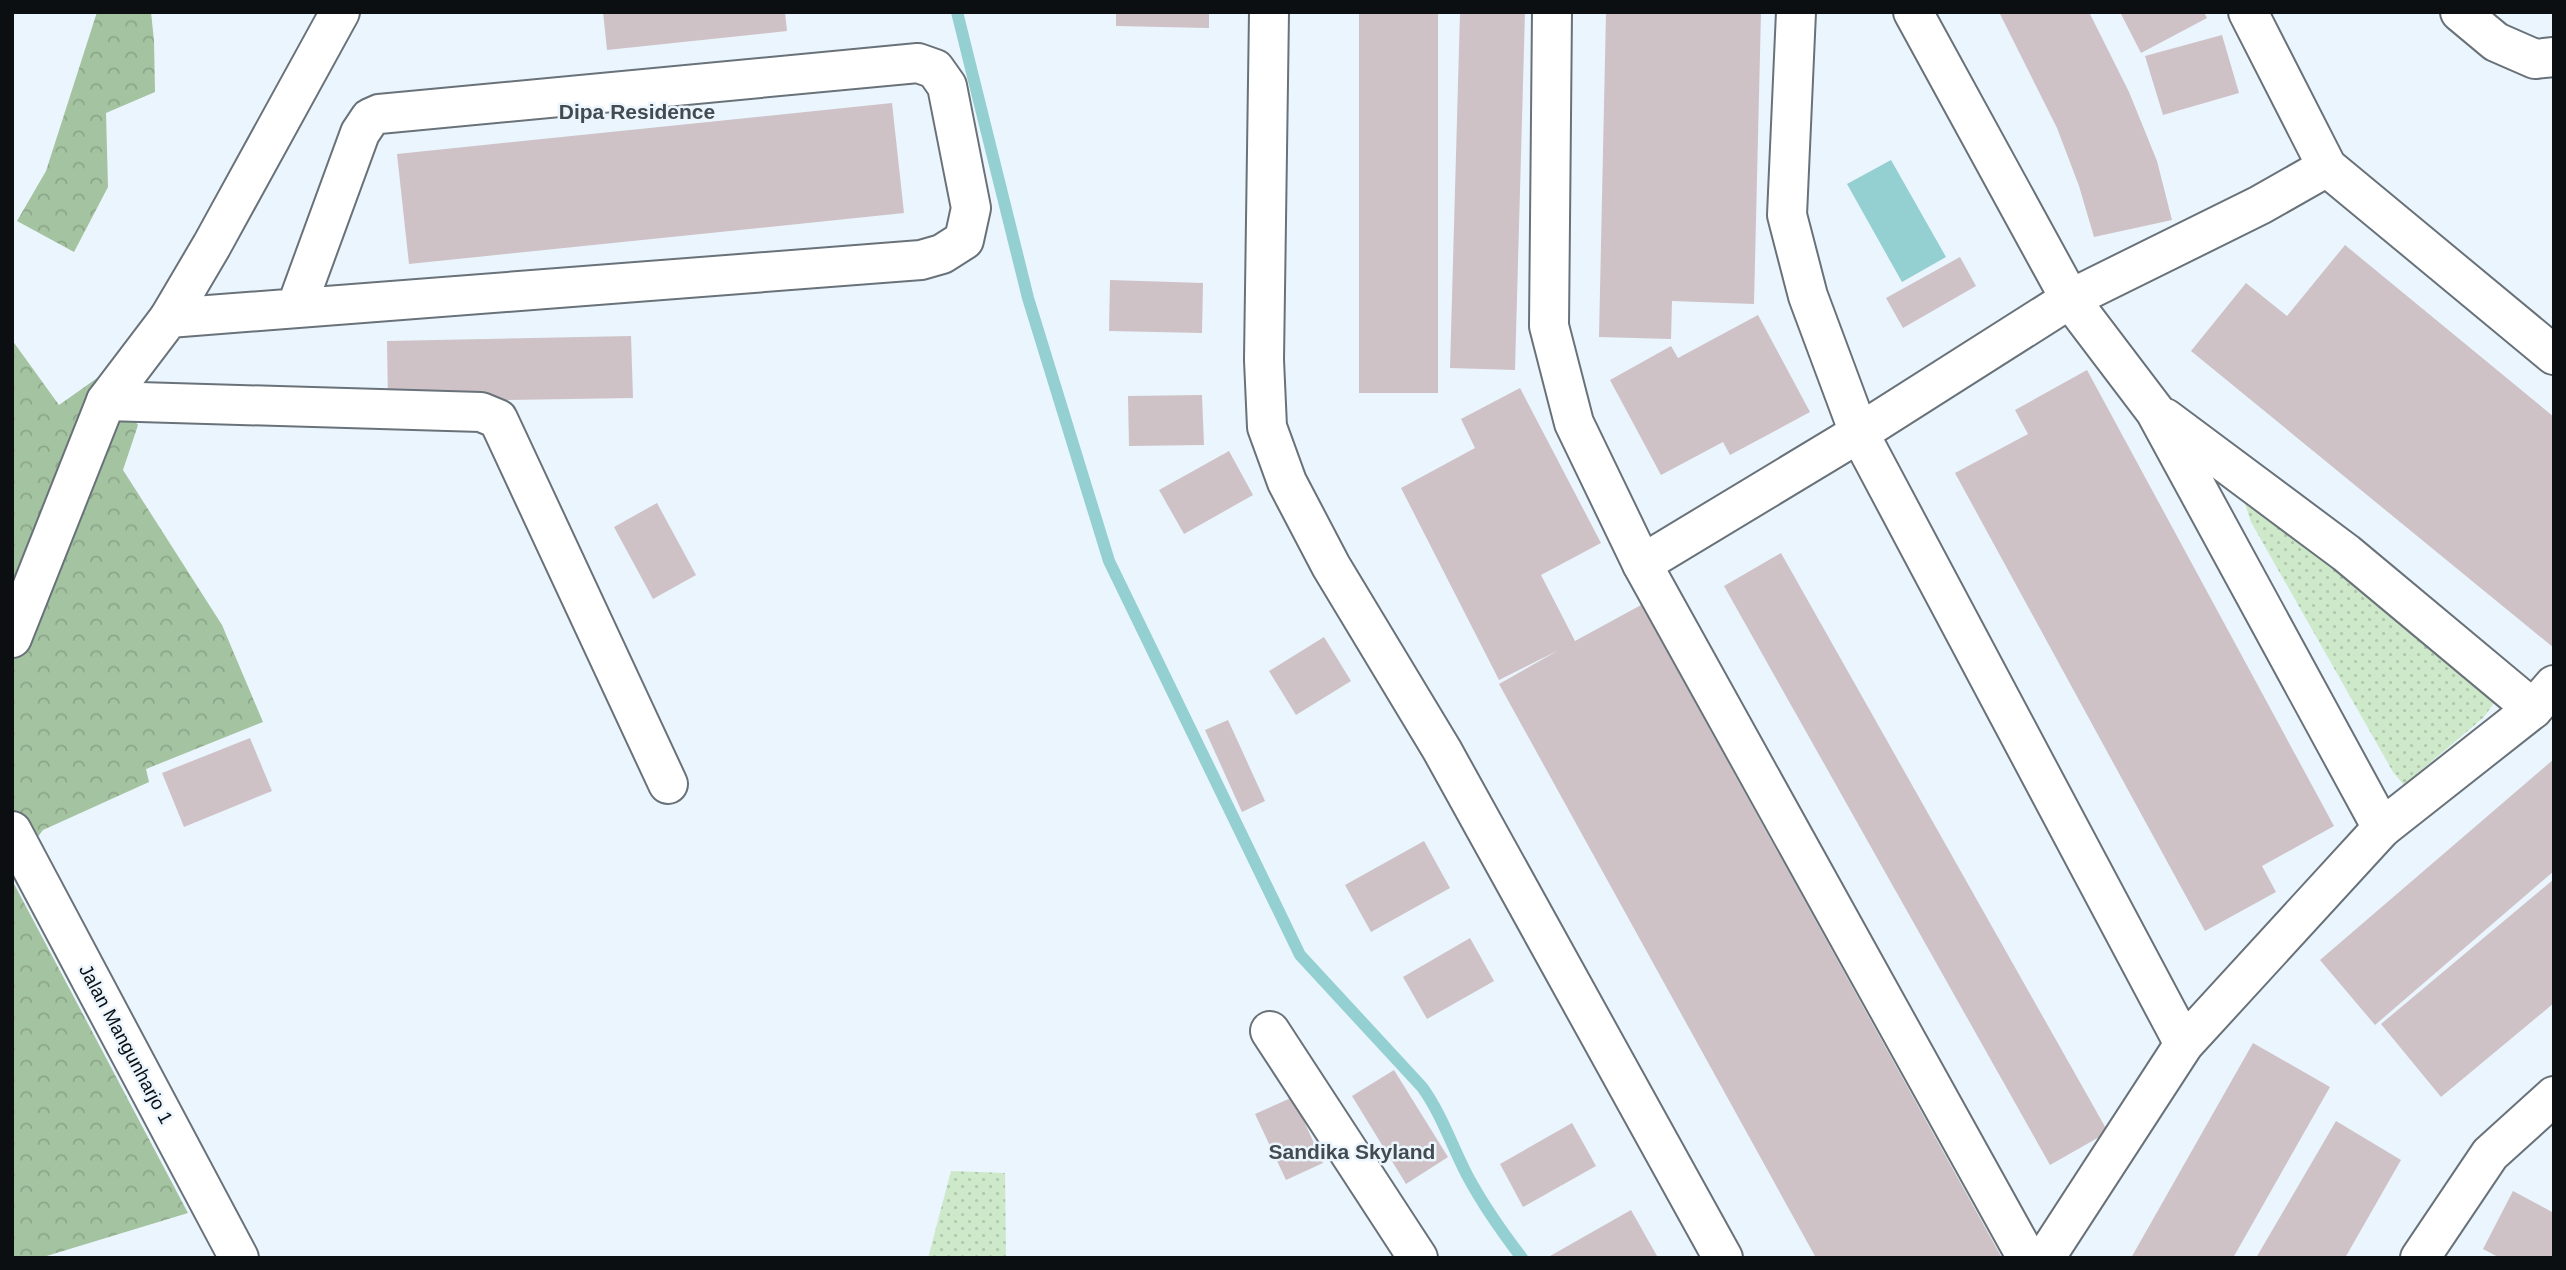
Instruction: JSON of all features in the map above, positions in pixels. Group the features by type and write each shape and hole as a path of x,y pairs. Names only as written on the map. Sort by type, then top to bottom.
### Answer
{"street":[{"path":"12,638 106,401 169,318 340,12"},
{"path":"1269,12 1264,360 1267,427 1287,482 1331,566 1442,750 1723,1258"},
{"path":"1552,12 1549,326 1574,423 1642,565 2027,1258"},
{"path":"1796,12 1787,215 1808,296 1859,433 2184,1044"},
{"path":"1913,12 2070,299 2155,411 2382,828"},
{"path":"2248,12 2327,167 2554,355"},
{"path":"2460,12 2496,42 2535,59 2554,57"},
{"path":"169,318 921,260 942,254 964,240 971,208 947,86 935,69 918,63 379,114 370,118 360,133 296,308"},
{"path":"1642,565 1859,433 2070,299 2260,205 2327,167"},
{"path":"106,401 481,412 499,419 668,784"},
{"path":"2045,1258 2184,1044 2382,828 2544,697 2155,411"},
{"name":"Jalan Mangunharjo 1","path":"12,831 239,1258"},
{"path":"1270,1031 1418,1258"},
{"path":"2420,1258 2490,1154 2554,1096"}],"green space":[{"path":"97,12 151,12 155,92 106,113 108,187 74,252 17,221 46,171"},
{"path":"12,340 59,405 100,376 138,425 123,470 222,625 263,722 146,769 149,782 43,830 12,870"},
{"path":"2245,504 2264,509 2487,691 2494,703 2484,717 2404,785 2393,772 2251,522"},
{"path":"12,880 188,1213 40,1258 12,1258"},
{"path":"951,1171 1005,1173 1006,1258 928,1258"}],"water":[{"path":"1891,160 1946,257 1902,282 1847,184"}],"building":[{"path":"603,12 785,12 787,31 607,50"},
{"path":"1116,12 1209,12 1209,28 1116,26"},
{"path":"1359,12 1438,12 1438,393 1359,393"},
{"path":"1460,12 1525,12 1515,370 1450,368"},
{"path":"1606,12 1761,12 1754,304 1672,301 1671,339 1599,337"},
{"path":"1999,12 2089,12 2129,92 2157,161 2172,220 2094,237 2079,186 2057,128"},
{"path":"2120,12 2204,12 2207,18 2141,53"},
{"path":"2222,35 2239,93 2163,115 2145,56"},
{"path":"892,103 904,213 409,264 397,154"},
{"path":"2345,245 2554,417 2554,648 2191,351 2246,283 2287,316"},
{"path":"1960,257 1976,286 1903,328 1886,298"},
{"path":"1110,280 1203,283 1202,333 1109,331"},
{"path":"1758,315 1810,412 1730,455 1723,442 1661,475 1610,380 1671,346 1678,358"},
{"path":"631,336 633,398 388,402 387,341"},
{"path":"2087,370 2334,826 2262,866 2276,892 2205,931 1955,473 2028,434 2015,410"},
{"path":"1520,388 1601,543 1541,575 1575,641 1641,605 2002,1258 1816,1258 1499,684 1559,650 1499,680 1401,488 1475,448 1461,419"},
{"path":"1202,395 1204,445 1129,446 1128,396"},
{"path":"1229,451 1253,495 1184,534 1159,490"},
{"path":"657,503 696,575 653,599 614,527"},
{"path":"1781,553 2108,1132 2050,1165 1724,586"},
{"path":"1324,637 1351,681 1296,715 1269,671"},
{"path":"1228,720 1265,801 1242,812 1205,730"},
{"path":"250,738 272,791 184,827 162,773"},
{"path":"2554,759 2554,871 2375,1025 2320,960"},
{"path":"1424,841 1450,888 1371,932 1345,885"},
{"path":"2554,879 2554,1003 2441,1097 2381,1024"},
{"path":"1470,938 1494,981 1427,1019 1403,977"},
{"path":"2253,1043 2330,1087 2233,1258 2131,1258"},
{"path":"1394,1070 1448,1157 1406,1184 1352,1096"},
{"path":"1293,1097 1323,1163 1286,1180 1255,1114"},
{"path":"2336,1121 2401,1160 2345,1258 2256,1258"},
{"path":"1572,1123 1596,1166 1523,1207 1500,1164"},
{"path":"2513,1191 2554,1213 2554,1258 2500,1258 2483,1249"},
{"path":"1631,1210 1657,1256 1551,1258 1550,1256"}],"waterway":[{"path":"957,12 1028,298 1109,561 1300,955 1422,1087 1441,1119 1473,1186 1522,1258"}],"district":[{"name":"Dipa Residence","path":"637,111"},
{"name":"Sandika Skyland","path":"1352,1151"}]}
